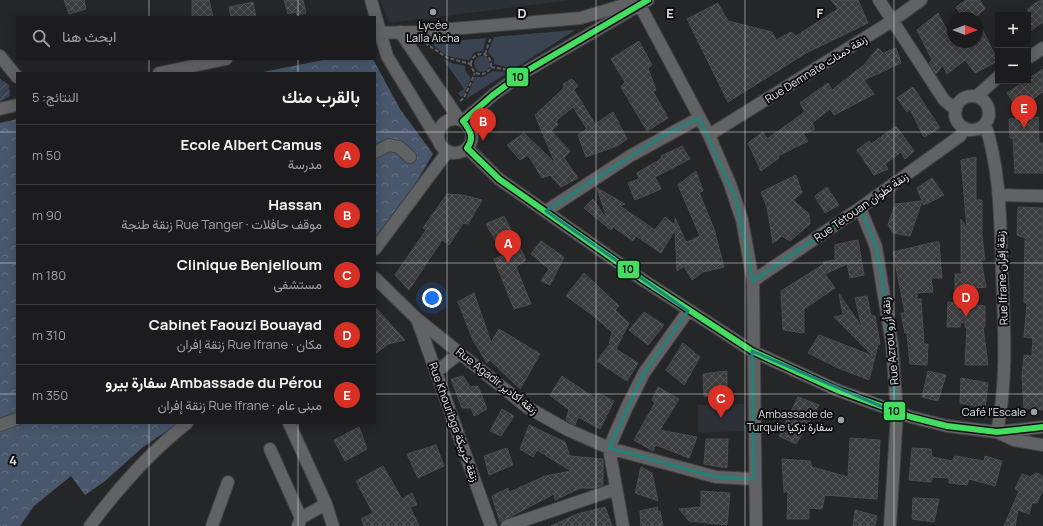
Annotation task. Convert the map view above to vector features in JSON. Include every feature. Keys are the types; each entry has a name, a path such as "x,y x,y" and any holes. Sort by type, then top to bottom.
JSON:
{"street":[{"path":"371,0 374,16"},
{"path":"879,0 944,100 956,110"},
{"name":"Rue Demnate زنقة دمنات","path":"709,135 892,21 922,0"},
{"path":"400,32 451,108 471,130 471,143 467,148 458,153 448,152 442,147 387,56 377,32 400,32 417,32 581,18 624,5 641,2"},
{"path":"438,140 438,133 445,122 452,119 461,120 523,73 641,2"},
{"path":"641,2 709,135 736,199 747,245 753,281 752,351 756,526"},
{"path":"1031,56 1043,48"},
{"path":"0,56 16,76"},
{"path":"164,72 221,60"},
{"path":"977,96 995,80"},
{"path":"971,96 977,96 986,102 989,108 988,119 985,124 976,129 965,128 957,120 956,110 963,99 971,96"},
{"path":"0,109 16,105"},
{"path":"546,211 630,156 699,118"},
{"name":"Rue Ifrane زنقة إفران","path":"985,124 994,153 999,194 1005,346 1001,412 997,432"},
{"name":"Rue Tétouan زنقة تطوان","path":"753,281 860,208 960,136 965,128"},
{"path":"376,151 389,144 399,147 410,157"},
{"path":"467,148 492,173 688,311 752,351 837,390 897,413 946,426 997,432 1043,427"},
{"path":"376,248 448,152"},
{"path":"999,194 1043,196"},
{"name":"Rue Azrou زنقة أزرو","path":"860,208 876,247 892,345 897,413 890,526"},
{"name":"Rue Agadir زنقة أكادير","path":"376,279 416,318 527,407 566,429 609,448 716,477 754,479"},
{"path":"623,526 609,448 644,373 688,311"},
{"name":"Rue Khouribga زنقة خريبكة","path":"416,318 491,526"},
{"path":"436,372 460,353"},
{"path":"0,425 16,420"},
{"path":"90,526 132,473 152,453 186,424"},
{"path":"289,424 326,504 333,526"},
{"path":"997,432 1014,440 1043,445"},
{"path":"270,449 300,522 326,504"},
{"path":"212,526 228,482"},
{"path":"506,526 616,489"}],"path":[{"path":"485,54 495,25"},
{"path":"417,32 423,41 442,55 454,60 471,64 476,73"},
{"path":"471,64 474,57 485,54"},
{"path":"476,73 483,74 489,70 490,59 485,54"},
{"path":"451,108 464,98 476,73"}],"highlighted area":[{"path":"699,118 736,199 753,281 860,208 876,247 882,278 897,413 752,351 754,479 716,477 609,448 644,373 688,311 546,211 661,137"}],"shaded area":[{"name":"Lycée Lalla Aicha","path":"380,0 571,0 390,23"},
{"path":"574,31 514,69 494,64 494,59 488,52 494,37"},
{"path":"486,38 483,51 475,52 469,60 448,56 432,43"},
{"path":"482,56 489,61 490,64 485,71 482,72 475,67 474,64 479,57"},
{"path":"443,59 465,66 466,72 471,78 464,95 461,97 458,93 464,89"},
{"path":"493,71 509,72 466,99 475,77 483,77"},
{"path":"0,79 9,85 10,96 0,102"},
{"path":"744,404 745,431 698,433 698,405"}],"green space":[{"path":"323,60 374,61 400,109 433,154 414,186 376,238 376,72 263,72"},
{"path":"16,119 16,424 177,424 142,448 105,481 85,495 71,476 34,506 20,526 0,526 0,123"}],"building":[{"path":"64,0 84,0 86,9 69,14"},
{"path":"192,0 209,0 213,16 192,16"},
{"path":"284,0 303,0 306,13 297,15 296,12 288,14"},
{"path":"831,0 858,0 868,23 806,53 728,102 687,19 718,3 728,21 772,32 776,40 791,32 796,36 838,9"},
{"path":"966,0 980,0 985,9 981,12 959,12 956,7"},
{"path":"1043,0 1043,22 1031,31 1031,12 1028,12 1028,9 1035,3"},
{"path":"253,2 256,16 231,16 229,7"},
{"path":"938,13 947,30 947,48 983,48 983,31 995,55 995,63 975,73 965,60 947,74 943,65 936,74 929,63 932,60 917,30"},
{"path":"639,41 652,65 648,68 656,90 653,91 668,118 647,131 621,87 625,82 611,59"},
{"path":"878,48 883,53 896,48 901,63 864,80 874,94 834,115 830,109 812,123 815,129 803,134 808,141 778,156 779,158 761,171 748,143 763,132 767,139 805,112 800,103 828,83 832,90 864,65"},
{"path":"1043,69 1043,92 1018,109 1007,93 1020,84 1031,84 1031,77"},
{"path":"572,79 578,86 574,90 595,124 613,112 627,139 617,146 586,157 578,135 587,129 573,107 556,121 558,125 551,131 570,151 564,158 578,178 561,187 550,175 542,178 528,155 520,160 507,145 524,133 555,163 535,115 564,88 563,84"},
{"path":"913,87 940,128 924,137 910,109 907,112 897,98"},
{"path":"1038,117 1039,143 1043,143 1043,173 1015,173 1013,138 1010,138 1009,119"},
{"path":"896,126 914,151 905,159 901,152 885,164 888,169 874,175 857,150 869,141 871,144"},
{"path":"682,146 690,159 655,177 661,189 635,200 628,183 639,179 637,173 662,158 661,156"},
{"path":"976,157 976,200 982,200 982,236 985,260 981,260 986,287 955,290 955,274 961,274 961,219 967,229 961,160"},
{"path":"696,171 703,191 699,192 714,229 724,267 703,272 692,280 684,266 677,271 675,230 661,253 636,236 633,241 612,226 613,228 611,230 584,208 593,199 608,221 597,188 625,204 620,206 655,230 665,217 675,225 675,218 686,242 692,240 694,242 693,239 700,236 678,185"},
{"path":"796,175 802,193 793,200 809,214 810,224 790,241 782,236 773,243 767,207 761,192"},
{"path":"932,178 944,195 924,205 917,188"},
{"path":"827,187 839,205 825,213 815,196"},
{"path":"447,194 463,195 482,200 468,224 463,223 449,245 442,240 409,290 395,275 426,230 423,228"},
{"path":"922,201 910,236 893,233 888,225 895,204"},
{"path":"1018,207 1043,208 1043,410 1024,408 1022,377 1024,355 1032,356 1033,338 1024,337 1027,303 1024,303 1025,238 1017,235"},
{"path":"504,216 526,260 516,267 531,304 514,309 494,259 504,255 486,224"},
{"path":"858,240 864,275 850,278 847,264 825,274 835,288 804,309 804,333 783,330 781,291 824,264 823,262 835,260 835,245 842,243 844,245 843,243"},
{"path":"541,241 564,257 550,285 541,281 549,269 531,254"},
{"path":"939,242 942,278 931,278 933,292 917,293 917,299 921,299 924,344 928,344 927,365 910,364 907,333 905,333 901,313 905,313 893,252"},
{"path":"584,273 619,306 615,310 629,323 616,349 638,363 627,381 597,361 609,345 612,332 591,314 566,296"},
{"path":"474,293 491,342 499,329 540,354 520,389 490,360 487,363 473,340 458,302"},
{"path":"839,294 862,327 855,298 867,296 871,316 875,316 880,344 878,345 869,380 836,367 808,353 819,335 873,356 834,317 843,315"},
{"path":"948,302 985,306 985,327 983,327 988,365 965,365 967,327 965,327 965,323 961,322 960,327 947,327"},
{"path":"376,308 405,340 388,344 376,353"},
{"path":"644,312 664,325 648,345 629,330"},
{"path":"683,343 700,357 684,385 666,370"},
{"path":"727,371 727,398 704,396 703,374"},
{"path":"928,371 946,375 938,401 922,397"},
{"path":"463,376 470,387 478,386 487,409 474,416 471,408 462,408 451,379"},
{"path":"562,376 595,398 598,393 614,401 600,429 578,417 575,425 566,420 569,410 550,395"},
{"path":"961,378 988,383 985,408 960,403"},
{"path":"658,387 679,399 660,430 697,437 689,458 656,445 653,451 634,440 655,403 652,400"},
{"path":"798,397 819,405 796,444 779,436"},
{"path":"502,409 514,416 501,436 490,431"},
{"path":"529,425 565,442 570,456 603,459 603,485 596,488 580,488 555,500 554,494 500,522 492,496 508,488 510,492 545,476 571,471 537,450 533,457 520,449"},
{"path":"359,427 367,449 345,461 334,440"},
{"path":"850,438 880,440 877,499 825,495 822,509 809,508 809,519 787,519 788,492 784,492 782,459 810,461 812,467 848,477"},
{"path":"706,439 728,439 727,468 704,464"},
{"path":"436,445 444,466 418,478 407,454"},
{"path":"507,448 513,465 489,475 484,456"},
{"path":"912,448 931,449 932,457 952,461 955,456 984,461 985,456 1002,461 995,486 969,479 967,485 949,483 949,478 933,477 931,482 909,480"},
{"path":"383,466 402,499 412,493 417,505 410,507 419,526 364,526 361,519 373,513 356,481"},
{"path":"641,467 652,473 658,501 635,493"},
{"path":"1036,473 1041,475 1043,478 1043,489 1037,503 1032,503 1029,514 1018,510 1015,526 1004,526 1019,491 1015,489 1022,474 1030,477"},
{"path":"701,491 730,493 727,525 689,521 679,509 701,507"},
{"path":"913,498 939,499 934,522 912,519"},
{"path":"605,507 612,526 551,526 577,514"},
{"path":"658,507 657,512 660,511 663,526 641,526 640,511"},
{"path":"855,510 877,516 875,526 853,526"}],"transit line":[{"name":"10","path":"648,0 523,73 493,95 463,121 471,134 471,141 467,148 499,179 643,280 752,351 837,390 911,417 947,426 997,432 1043,427"}],"place":[{"name":"Lycée Lalla Aicha","path":"433,12"},
{"name":"Ambassade du Pérou سفارة بيرو","path":"1024,128"},
{"name":"Hassan","path":"483,141"},
{"name":"Ecole Albert Camus","path":"508,263"},
{"name":"Cabinet Faouzi Bouayad","path":"966,317"},
{"name":"Café l'Escale","path":"1034,412"},
{"name":"Clinique Benjelloum","path":"721,418"},
{"name":"Ambassade de Turquie سفارة تركيا","path":"841,420"}]}
